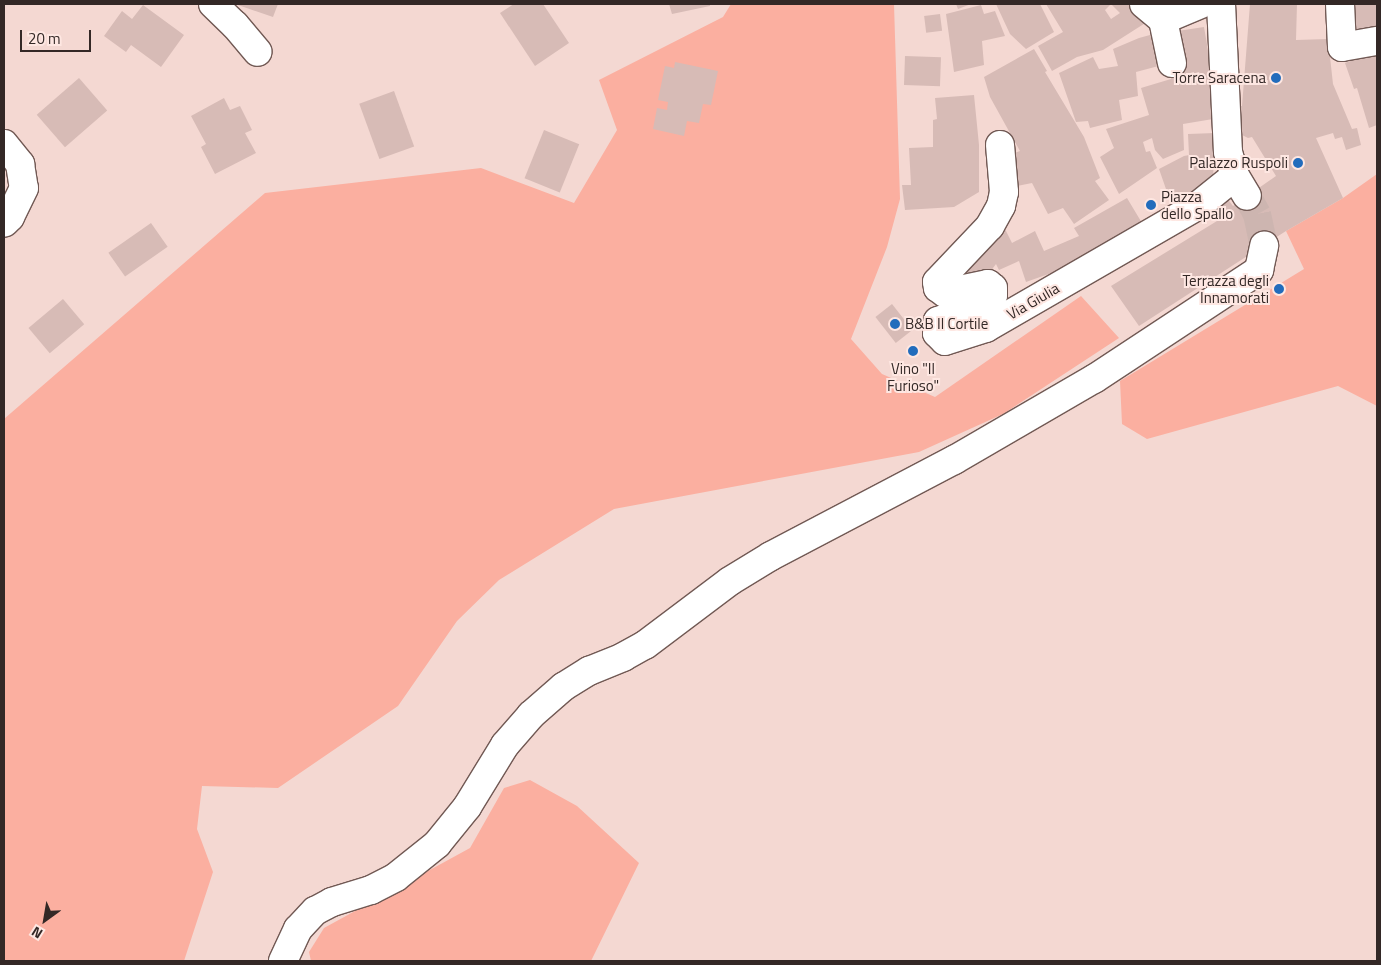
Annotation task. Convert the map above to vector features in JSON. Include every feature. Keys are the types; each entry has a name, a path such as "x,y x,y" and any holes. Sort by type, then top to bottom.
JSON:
{"street":[{"path":"213,4 235,25 258,52"},
{"path":"1172,63 1154,12 1201,4"},
{"name":"Via Giulia","path":"1000,145 1004,192 1000,206 990,226 937,282 938,288 945,293 988,284 993,288 993,295 986,302 938,321 936,333 946,341 986,328 1199,205 1241,186 1228,152 1221,4"},
{"path":"1340,4 1342,47 1377,41"},
{"path":"4,144 20,164 24,188 10,217 4,223"},
{"path":"283,961 298,929 315,911 332,902 371,890 396,877 437,844 467,807 505,745 531,715 555,693 589,671 634,652 730,581 771,556 954,460 1094,379 1259,270 1263,250"}],"shaded area":[{"path":"731,4 894,4 900,199 887,247 851,339 882,374 935,397 1081,296 1119,338 1003,414 919,452 614,509 499,580 457,621 398,706 278,788 202,786 197,829 213,872 184,961 4,961 4,419 265,193 481,168 574,203 617,130 599,80 723,17"},
{"path":"1377,174 1377,406 1338,386 1147,439 1122,424 1120,381 1304,269 1286,231 1343,198"},
{"path":"530,780 577,806 639,863 591,961 311,961 309,952 324,928 470,848 504,788"}],"building":[{"path":"235,4 278,4 273,17"},
{"path":"514,4 543,4 569,43 535,66 500,13"},
{"path":"669,4 710,4 710,6 672,14"},
{"path":"956,4 971,4 958,9"},
{"path":"996,4 1040,4 1054,32 1026,49 1010,34"},
{"path":"1046,4 1111,4 1136,4 1150,20 1103,50 1077,57 1052,71 1038,46 1063,32","holes":["1111,4 1120,13 1111,19 1105,10"]},
{"name":"Palazzo Ruspoli","path":"1250,4 1297,4 1296,40 1328,39 1333,84 1352,129 1357,128 1361,145 1346,150 1342,137 1335,139 1333,133 1316,138 1343,198 1286,231 1139,326 1111,286 1217,221 1206,206 1223,193 1233,206 1276,176 1252,137 1248,138 1236,132 1237,107 1242,106"},
{"path":"1349,4 1377,4 1377,38 1349,38"},
{"path":"143,5 184,35 161,67 131,45 126,52 104,36 122,11 132,19"},
{"path":"981,5 984,14 995,11 1005,36 982,41 984,65 954,72 946,14"},
{"path":"940,14 942,31 926,33 924,16"},
{"path":"1204,27 1210,62 1213,119 1183,124 1184,150 1163,159 1155,150 1152,138 1143,142 1146,152 1150,151 1157,168 1119,194 1100,157 1114,148 1106,129 1149,115 1141,88 1171,79 1171,32"},
{"path":"1161,32 1166,64 1136,72 1138,96 1119,100 1122,120 1090,128 1088,121 1076,122 1059,73 1093,57 1099,69 1118,66 1113,49 1139,38"},
{"path":"1034,49 1047,71 1045,72 1084,137 1100,178 1095,181 1109,200 1074,224 1063,208 1048,214 1032,183 1017,186 1012,154 1020,151 990,97 984,77"},
{"path":"1377,51 1377,125 1369,128 1357,88 1354,89 1345,63"},
{"path":"905,56 941,57 940,86 904,85"},
{"path":"675,62 718,71 711,105 703,104 699,123 687,121 684,136 653,129 657,108 667,110 668,102 658,100 665,66 674,68"},
{"path":"79,78 107,110 65,147 37,115"},
{"path":"394,91 414,146 379,159 359,104"},
{"path":"974,95 979,145 979,192 954,207 905,210 902,185 911,185 909,148 933,147 933,120 937,119 935,98"},
{"path":"224,98 230,110 240,106 252,130 245,133 256,153 215,174 201,147 206,144 191,116"},
{"path":"544,130 579,144 560,192 525,178"},
{"path":"1215,133 1213,180 1174,212 1159,169 1189,155 1188,134"},
{"path":"1127,198 1145,228 1088,260 1026,282 1019,261 999,270 996,264 987,276 951,278 1004,227 1012,243 1035,231 1044,251 1079,236 1074,228"},
{"path":"151,223 168,247 125,277 108,253"},
{"path":"63,299 84,324 50,353 29,328"},
{"path":"892,304 912,330 896,343 875,317"}],"tunnel":[{"path":"1247,196 1257,214 1264,246"}],"place":[{"name":"Torre Saracena","path":"1276,78"},
{"name":"Palazzo Ruspoli","path":"1298,163"},
{"name":"Piazza dello Spallo","path":"1151,205"},
{"name":"Terrazza degli Innamorati","path":"1279,289"},
{"name":"B&B Il Cortile","path":"895,324"},
{"name":"Vino \"Il Furioso\"","path":"913,351"}]}
